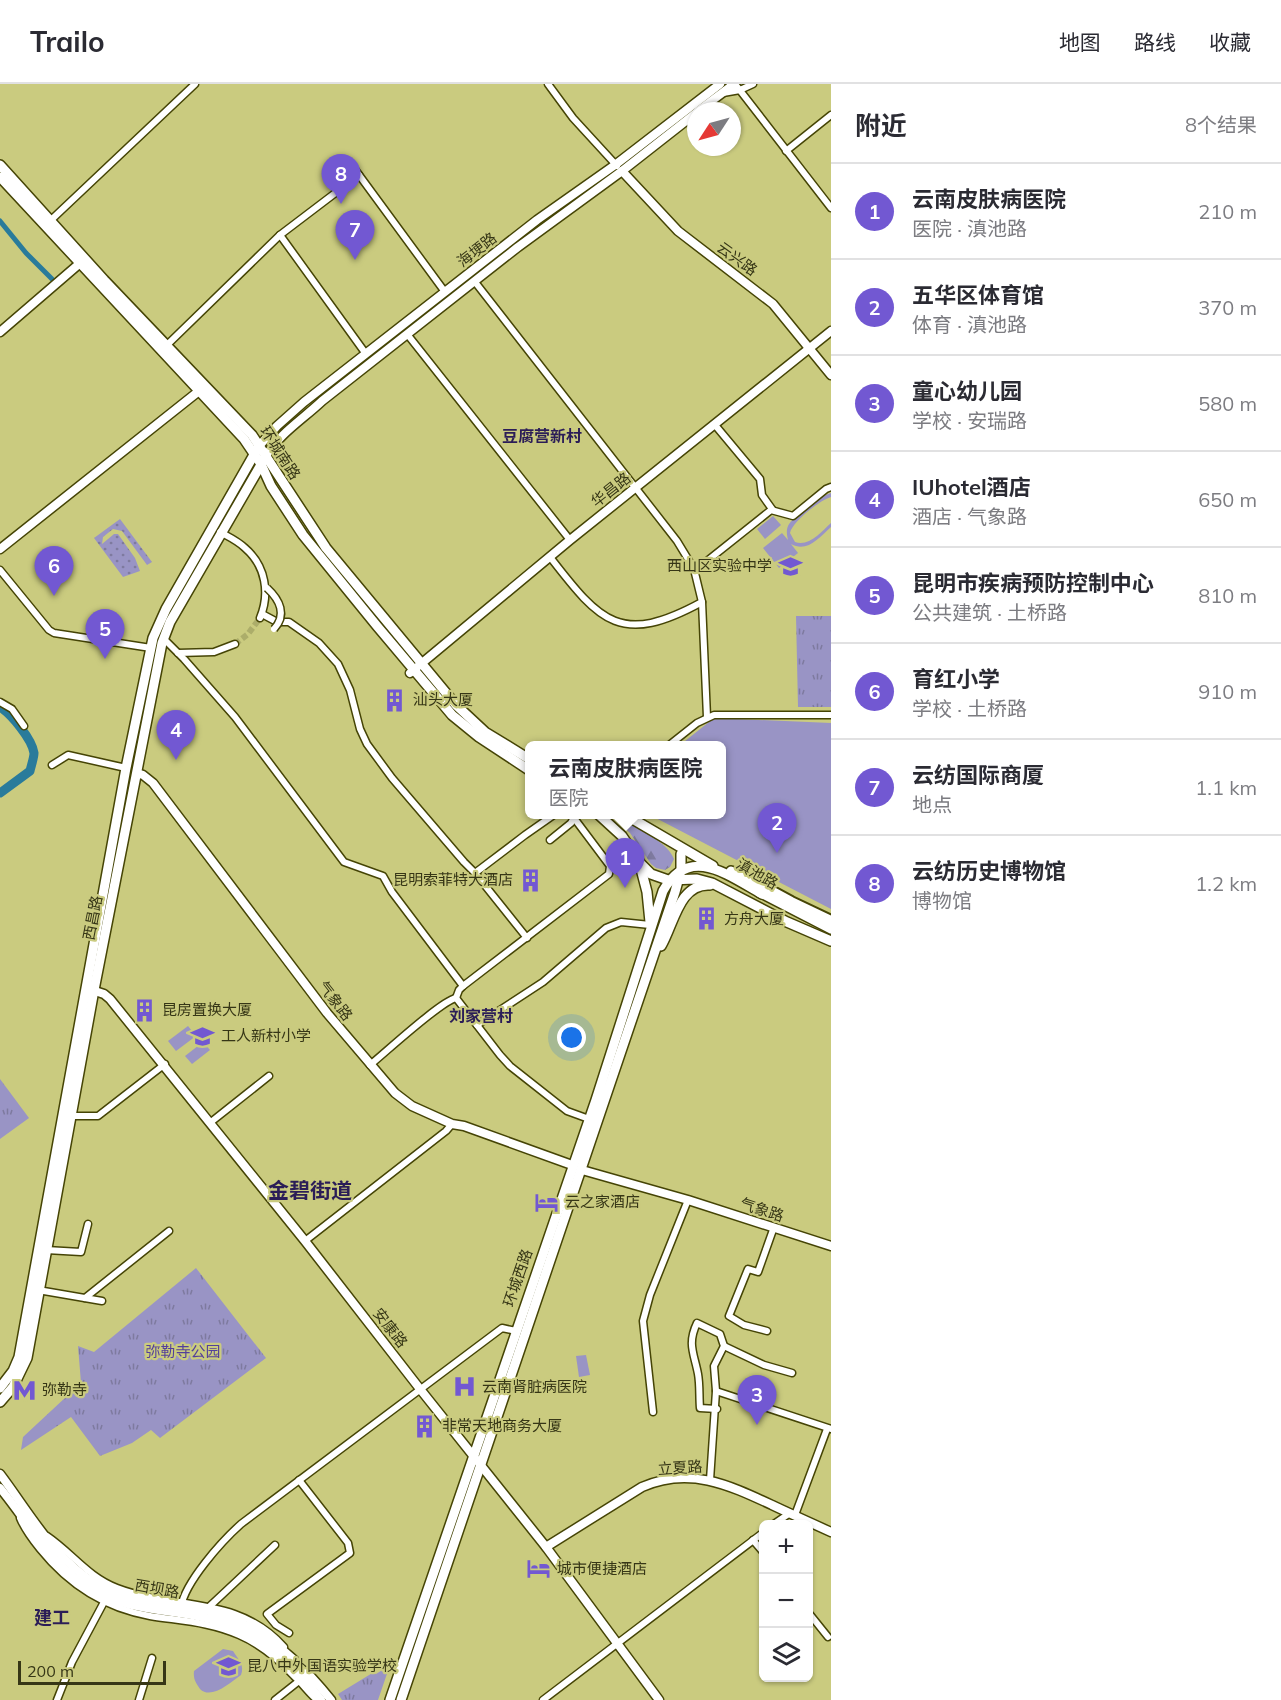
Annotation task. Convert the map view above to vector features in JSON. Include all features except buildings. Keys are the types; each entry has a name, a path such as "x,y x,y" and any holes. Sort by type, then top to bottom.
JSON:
{"highway":[{"path":"756,883 831,921"}],"main road":[{"name":"环城南路","path":"0,165 252,435 263,460 326,548 470,719 485,732 525,757"},
{"name":"环城南路","path":"0,177 79,264 257,450"},
{"name":"西昌路","path":"0,1402 13,1387 27,1358 71,1116 126,768 151,648 166,609 257,450"},
{"name":"环城南路","path":"263,460 271,486 303,535 412,671 463,725 525,767"},
{"name":"西昌路","path":"0,1388 13,1371 21,1347 90,989 164,639 170,622 263,460"},
{"name":"滇池路","path":"603,819 622,836 644,868 656,876 674,880 700,879 721,886 787,922 831,941"},
{"path":"632,819 707,865 756,883"},
{"path":"669,841 677,847 681,854 681,869 707,865 756,883"},
{"path":"635,854 647,892 650,929"},
{"path":"656,876 663,877 673,873 680,865 681,854"},
{"name":"环城西路","path":"390,1700 589,1119 659,901 681,869"},
{"name":"滇池路","path":"721,886 717,880 723,872 831,928"},
{"name":"环城西路","path":"401,1700 582,1170 649,966 674,880"},
{"path":"649,966 667,936 683,899 692,889 707,885 732,892"}],"street":[{"path":"50,221 195,84"},
{"path":"548,84 573,118 619,168"},
{"path":"736,86 753,84"},
{"path":"736,86 831,208"},
{"name":"海埂路","path":"263,460 284,434 322,401 550,223 718,87 736,86"},
{"name":"海埂路","path":"705,102 718,87"},
{"path":"786,150 831,115"},
{"name":"海埂路","path":"257,450 277,426 303,402 537,220 619,168 687,119"},
{"path":"351,164 445,292"},
{"name":"云兴路","path":"619,168 678,231 773,304 831,375"},
{"path":"166,345 280,235 359,175"},
{"path":"280,235 366,354"},
{"path":"0,332 79,264"},
{"path":"475,282 677,541 694,569 702,602 707,717"},
{"name":"华昌路","path":"412,671 570,540 831,331"},
{"path":"407,334 570,540"},
{"path":"0,549 200,391"},
{"path":"716,425 760,479 762,495 772,509 793,516 831,487"},
{"path":"694,569 702,566 772,509"},
{"path":"220,532 246,548 256,561 267,588 276,599 282,612 279,624 274,629"},
{"path":"550,557 595,610 606,618 620,623 637,625 657,623 702,602"},
{"path":"0,570 49,630 54,633 151,648"},
{"path":"267,588 261,616 277,622 289,622 319,643 338,664 350,690 360,729 367,744 527,938"},
{"path":"164,639 236,717 344,862 383,876 392,892 463,986"},
{"path":"178,653 214,652 235,644"},
{"path":"0,702 12,709 24,726"},
{"path":"675,741 707,717 831,715"},
{"path":"52,765 68,755 126,768"},
{"name":"气象路","path":"137,773 153,783 327,1013 370,1065 404,1101 452,1124 464,1126 572,1165"},
{"path":"475,873 548,819"},
{"path":"550,840 573,819"},
{"path":"456,998 463,986 606,878 611,870 610,866 577,819"},
{"path":"477,1026 543,982 606,928 621,922 650,929"},
{"name":"安康路","path":"90,989 110,999 165,1064 546,1547 659,1700"},
{"path":"370,1065 438,1008 450,999 456,998"},
{"path":"456,998 510,1066 567,1111 589,1119"},
{"path":"71,1116 98,1116 165,1064"},
{"path":"211,1122 269,1076"},
{"path":"305,1241 452,1124"},
{"name":"气象路","path":"582,1170 688,1200 831,1246"},
{"path":"653,1412 643,1321 650,1295 688,1200"},
{"path":"46,1250 81,1252 88,1224"},
{"path":"767,1331 744,1324 729,1316 748,1269 758,1272 774,1227"},
{"path":"85,1298 169,1231"},
{"path":"38,1290 102,1301"},
{"path":"710,1480 717,1409 714,1366 724,1346 720,1334 697,1323 691,1335 694,1363 698,1373 700,1408 717,1409"},
{"path":"294,1659 273,1635 244,1618 210,1606 182,1604 207,1562 226,1538 420,1389 502,1328 516,1331"},
{"path":"724,1346 764,1365 792,1373"},
{"path":"716,1391 829,1429 792,1514 781,1520"},
{"name":"西坝路","path":"0,1473 66,1560 96,1584 137,1600 182,1604 242,1623 272,1641 294,1659 331,1700"},
{"name":"立夏路","path":"546,1547 609,1506 649,1484 677,1479 710,1480 730,1485 831,1532"},
{"path":"290,1633 276,1625 267,1614 350,1552 348,1543 299,1480"},
{"name":"西坝路","path":"0,1488 61,1565 93,1590 125,1604 150,1610 206,1617 242,1630 259,1639 284,1658 300,1673 320,1700"},
{"path":"14,1504 24,1528 57,1569 78,1587 104,1602 149,1616 204,1623 239,1635 281,1662 320,1700"},
{"path":"543,1700 759,1536"},
{"path":"753,1540 759,1547"},
{"path":"210,1606 275,1545"},
{"path":"57,1700 72,1662 104,1602"},
{"path":"813,1618 828,1637"},
{"path":"139,1700 152,1658"},
{"path":"275,1700 299,1681"}],"green space":[{"path":"831,493 831,497 807,512 790,533 795,542 800,543 810,541 831,523 831,527 808,545 802,547 791,544 798,553 779,568 763,548 782,533 788,540 788,526 795,517"},
{"path":"773,516 781,525 765,539 757,529"},
{"path":"120,519 152,562 147,565 122,531 113,529 103,537 102,544 114,534 118,534 135,558 140,571 123,577 94,538"},
{"path":"796,616 831,616 831,707 798,707"},
{"path":"714,718 831,723 831,909 658,819 726,819 726,741 685,741"},
{"path":"614,819 621,819 656,839 674,859 670,867 665,870 651,864 630,833"},
{"path":"188,1026 196,1036 176,1051 168,1041"},
{"path":"203,1042 210,1050 192,1064 185,1056"},
{"path":"0,1079 29,1118 0,1139"},
{"name":"弥勒寺公园","path":"196,1268 266,1358 160,1438 151,1430 132,1443 100,1456 71,1417 21,1450 23,1437 81,1383 78,1346 94,1352"},
{"path":"586,1355 590,1375 579,1377 576,1356"},
{"path":"223,1649 233,1651 239,1659 242,1665 241,1675 215,1692 204,1692 196,1683 194,1671"},
{"path":"390,1665 378,1700 342,1700 338,1694 374,1672 376,1674"}],"waterway":[{"path":"0,221 26,253 52,279"},
{"path":"0,707 20,727 34,753 30,771 0,793"}],"tunnel":[{"path":"235,644 248,634 260,618"}],"place":[{"name":"云纺历史博物馆","path":"341,204"},
{"name":"云纺国际商厦","path":"355,260"},
{"name":"西山区实验中学","path":"790,566"},
{"name":"育红小学","path":"54,596"},
{"name":"昆明市疾病预防控制中心","path":"105,659"},
{"name":"汕头大厦","path":"395,700"},
{"name":"IUhotel酒店","path":"176,760"},
{"name":"五华区体育馆","path":"777,853"},
{"name":"昆明索菲特大酒店","path":"531,880"},
{"name":"云南皮肤病医院","path":"625,888"},
{"name":"方舟大厦","path":"706,919"},
{"name":"昆房置换大厦","path":"144,1010"},
{"name":"工人新村小学","path":"203,1036"},
{"name":"云之家酒店","path":"547,1202"},
{"name":"云南肾脏病医院","path":"464,1387"},
{"name":"弥勒寺","path":"24,1390"},
{"name":"童心幼儿园","path":"757,1425"},
{"name":"非常天地商务大厦","path":"424,1426"},
{"name":"城市便捷酒店","path":"539,1569"},
{"name":"昆八中外国语实验学校","path":"229,1666"}],"district":[{"name":"豆腐营新村","path":"542,436"},
{"name":"刘家营村","path":"481,1016"},
{"name":"金碧街道","path":"310,1191"},
{"name":"建工","path":"52,1618"}]}
